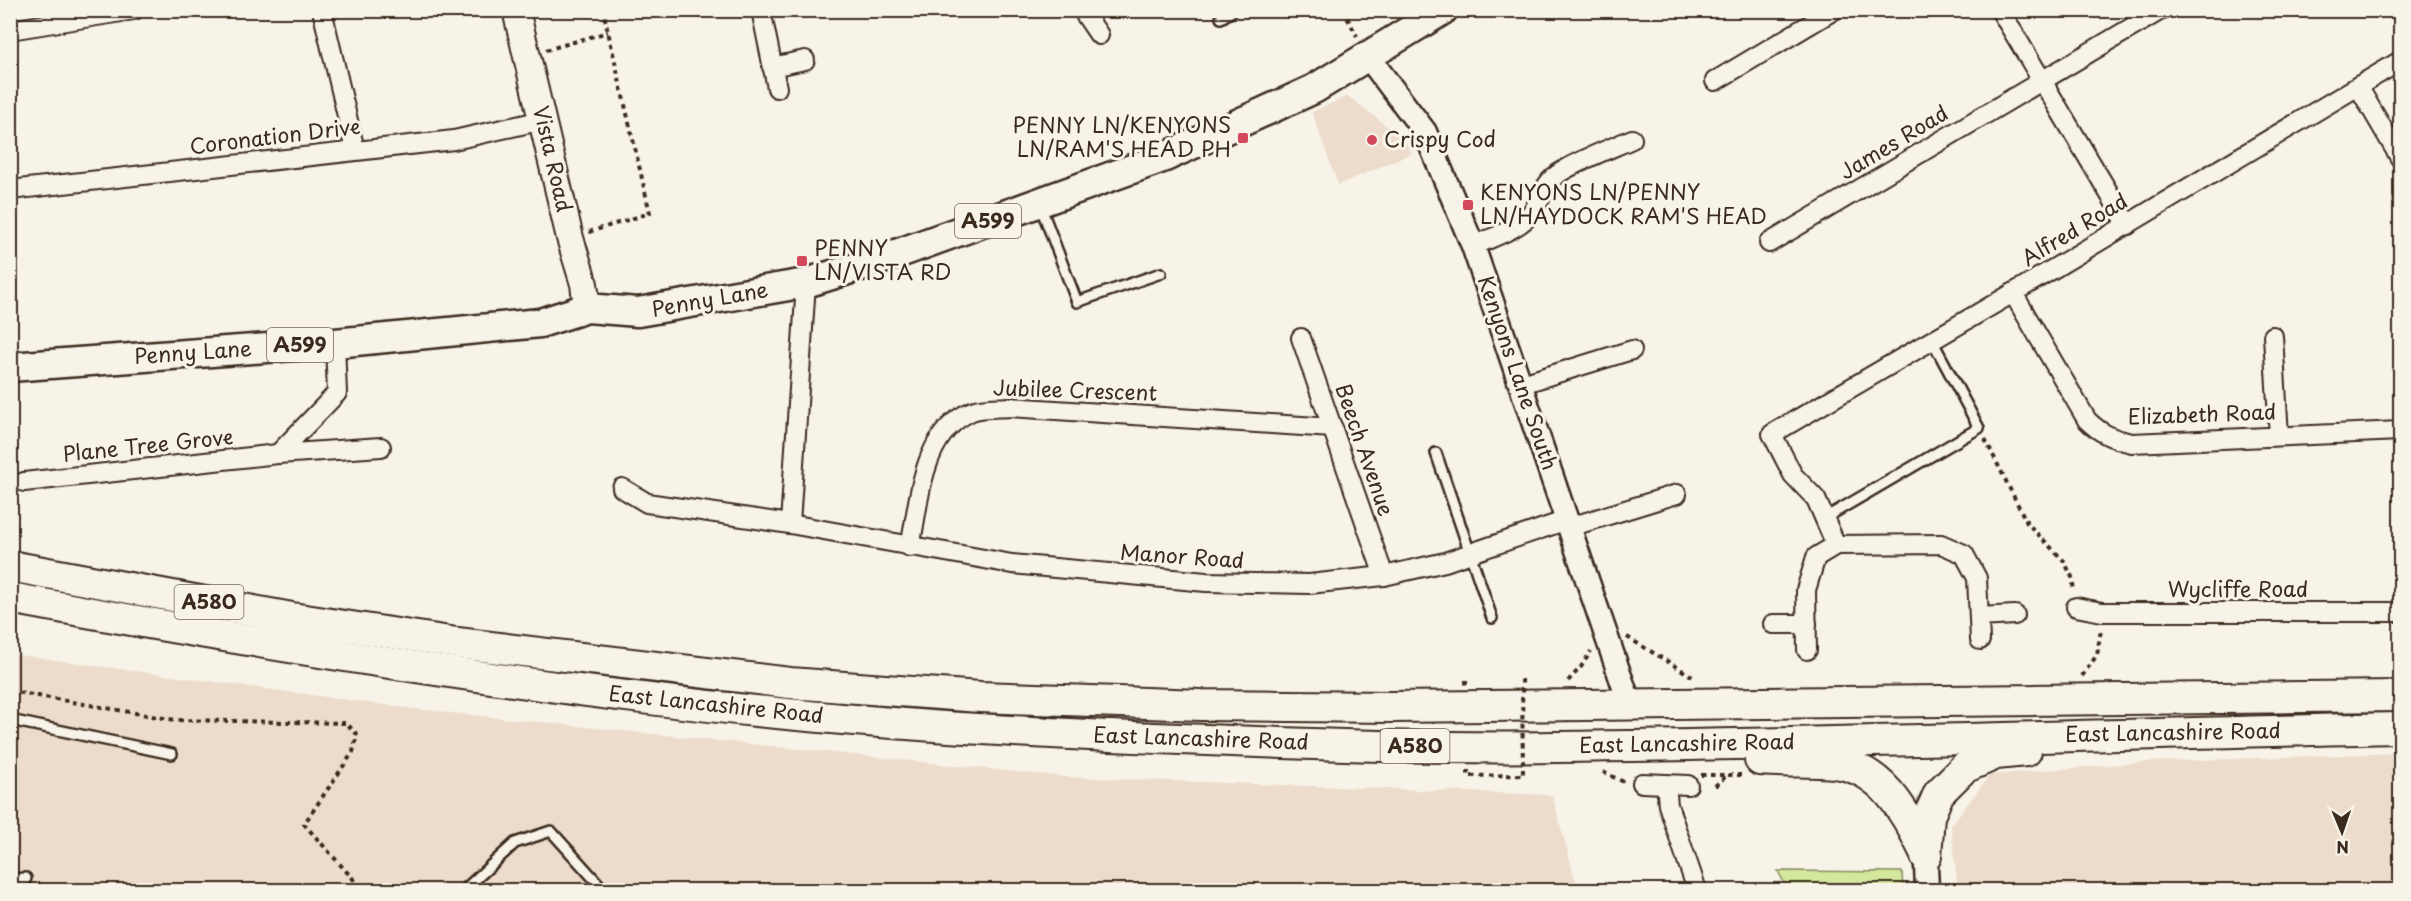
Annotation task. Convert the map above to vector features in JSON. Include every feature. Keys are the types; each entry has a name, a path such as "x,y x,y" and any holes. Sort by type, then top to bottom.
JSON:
{"highway":[{"name":"East Lancashire Road","path":"10,566 292,618 457,643 790,683 980,698 1297,706 1630,705 2400,696"},
{"name":"East Lancashire Road","path":"10,598 278,647 433,671 695,704 823,717 1002,729 1223,741 1553,747 2400,728"},
{"path":"1926,870 1929,816 1939,793 1964,768 1995,754 2241,731"},
{"path":"1553,747 1836,763 1856,770 1887,789 1900,804 1926,870"}],"main road":[{"name":"Vista Road","path":"516,10 570,238 584,284 587,308"},
{"name":"A599","path":"1368,57 1434,13"},
{"name":"Penny Lane","path":"10,367 335,342 540,323 587,308 638,312 807,283 877,261 1165,157 1314,89 1368,57"}],"street":[{"path":"10,30 134,10"},
{"path":"322,10 355,150"},
{"path":"761,10 777,88"},
{"path":"1082,10 1099,35"},
{"path":"1715,81 1834,10"},
{"path":"2000,10 2127,225"},
{"name":"James Road","path":"1769,243 2161,10"},
{"name":"Kenyons Lane South","path":"1368,57 1425,132 1473,246 1630,705"},
{"path":"772,67 805,60"},
{"name":"Alfred Road","path":"1825,518 1816,499 1793,475 1772,434 2400,62"},
{"path":"2358,86 2400,158"},
{"name":"Coronation Drive","path":"10,190 454,140 543,120"},
{"path":"1473,246 1526,219 1533,212 1547,184 1561,172 1632,138"},
{"path":"790,524 807,283"},
{"name":"Elizabeth Road","path":"2013,293 2087,420 2101,433 2115,440 2132,442 2400,431"},
{"path":"2273,336 2279,436"},
{"name":"Beech Avenue","path":"1301,338 1384,576"},
{"path":"278,454 337,393 335,342"},
{"path":"1522,384 1632,350"},
{"name":"Jubilee Crescent","path":"910,547 927,460 945,430 973,411 1009,407 1333,428"},
{"name":"Plane Tree Grove","path":"24,482 278,454 381,447"},
{"name":"Manor Road","path":"622,488 647,503 790,524 1023,566 1206,582 1309,584 1384,576 1419,569 1569,523 1677,494"},
{"path":"1825,518 1836,545"},
{"path":"1807,650 1806,590 1816,557 1836,545 1941,544 1964,554 1977,578 1980,640"},
{"name":"Wycliffe Road","path":"2076,607 2102,612 2400,612"},
{"path":"1979,617 2015,615"},
{"path":"1773,624 1807,624"},
{"path":"1642,783 1688,784"},
{"path":"1666,784 1668,805 1697,891"}],"lane":[{"path":"1221,18 1234,10"},
{"path":"1039,202 1077,302 1161,273"},
{"path":"1825,518 1979,428 1932,340"},
{"path":"1436,453 1492,618"},
{"path":"10,720 172,754"},
{"path":"464,891 515,843 551,831 604,891"},
{"path":"10,879 26,878 21,891"}],"path":[{"path":"570,238 650,213 603,10"},
{"path":"527,55 608,32"},
{"path":"1979,428 2028,523 2064,561 2072,577 2076,607"},
{"path":"2078,681 2092,665 2097,655 2101,639 2102,612"},
{"path":"1629,637 1702,683"},
{"path":"1560,684 1566,683 1581,667 1594,646"},
{"path":"1468,776 1523,776 1522,679"},
{"path":"1466,689 1464,682 1472,684"},
{"path":"1514,683 1525,687"},
{"path":"10,691 174,720 346,723 357,734 353,752 304,824 363,891"},
{"path":"1601,771 1627,783 1642,783"},
{"path":"1715,786 1727,775"}],"shaded area":[{"path":"1348,96 1405,140 1412,153 1338,185 1312,112"},
{"path":"11,654 414,709 1065,777 1552,795 1578,890 11,890"},
{"path":"2400,753 2400,890 1958,890 1951,825 1990,775 2147,762"}],"green space":[{"path":"1778,871 1902,872 1903,890 1788,890"}],"place":[{"name":"PENNY LN/KENYONS LN/RAM'S HEAD PH","path":"1243,138"},
{"name":"Crispy Cod","path":"1372,140"},
{"name":"KENYONS LN/PENNY LN/HAYDOCK RAM'S HEAD","path":"1468,205"},
{"name":"PENNY LN/VISTA RD","path":"802,261"}]}
